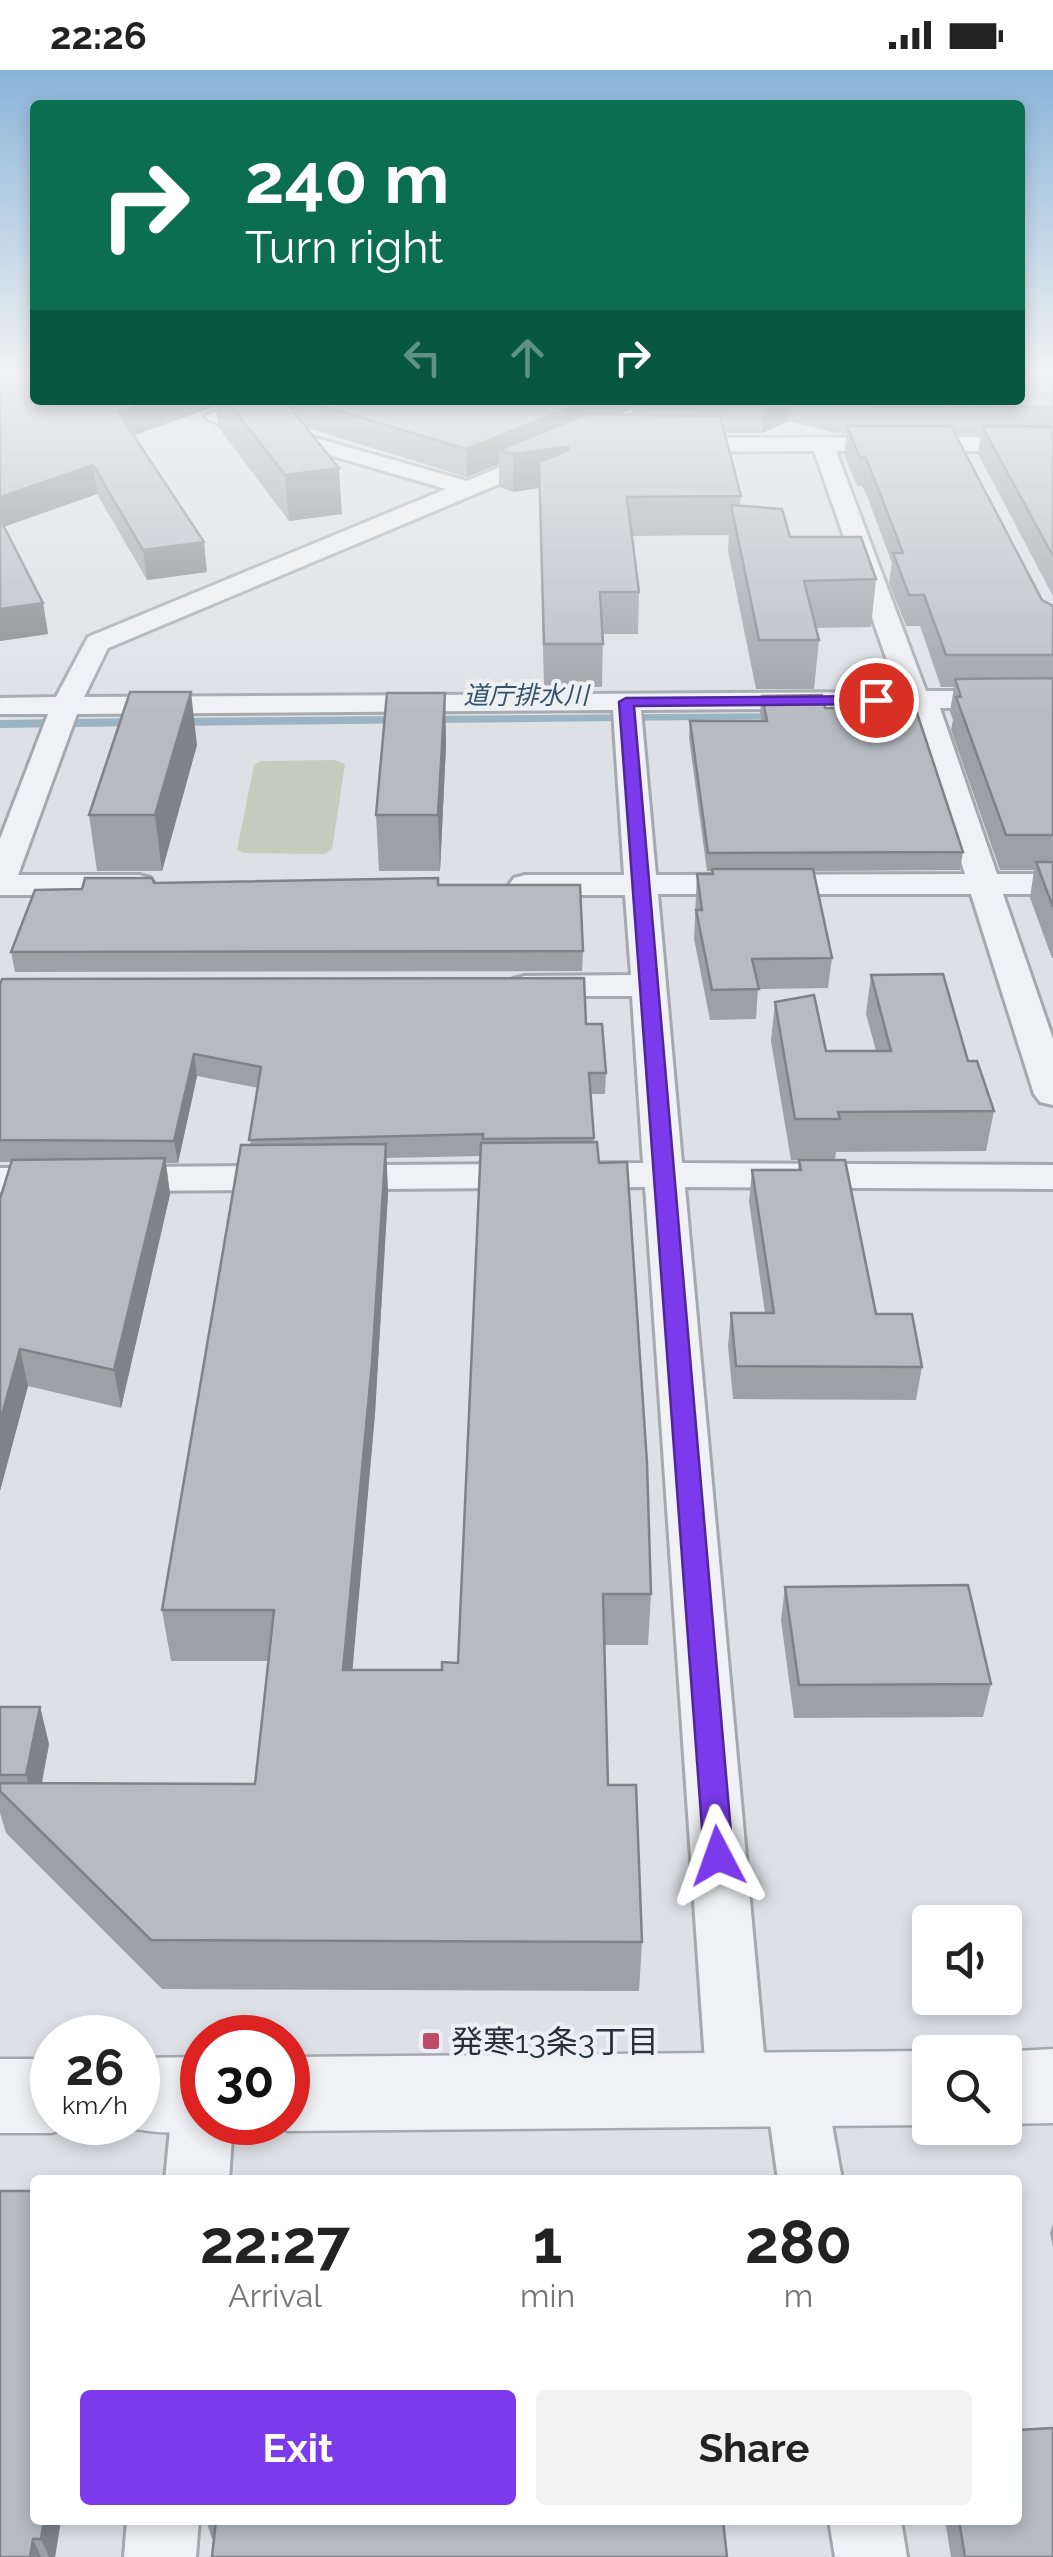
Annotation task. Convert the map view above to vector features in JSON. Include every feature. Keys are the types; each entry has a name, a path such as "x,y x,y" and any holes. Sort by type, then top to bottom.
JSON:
{"street":[{"path":"175,885 0,883 61,717 97,643 464,489"},
{"path":"839,489 924,708 1053,1094"},
{"path":"0,706 61,717 924,708 1053,699"},
{"path":"628,713 665,1175 767,2090 808,2175"},
{"path":"486,886 1053,884"},
{"path":"492,986 650,986"},
{"path":"0,1180 665,1175 1053,1177"},
{"path":"1022,2087 1053,2086"},
{"path":"310,2094 912,2088"},
{"path":"0,2096 30,2096"},
{"path":"196,2175 199,2145"},
{"path":"160,2557 163,2525"},
{"path":"866,2525 871,2557"}],"green space":[{"path":"334,760 345,764 332,850 324,854 237,850 254,765 261,761"}],"building":[{"path":"0,489 23,489 0,497"},
{"path":"107,489 169,489 204,542 143,550"},
{"path":"540,489 739,489 741,496 627,497 639,592 600,592 603,644 544,644"},
{"path":"878,489 984,489 1042,600 1053,606 1053,655 946,655 924,595 909,595 893,553 903,553"},
{"path":"1016,489 1053,489 1053,556"},
{"path":"731,505 782,509 790,537 861,537 876,579 804,581 819,640 759,640"},
{"path":"0,519 43,603 0,609"},
{"path":"1053,678 1053,835 1006,835 956,697 961,697 955,679"},
{"path":"130,692 191,692 155,815 89,815"},
{"path":"387,693 445,693 438,815 376,815"},
{"path":"822,695 825,708 839,708 841,713 917,713 963,852 708,853 690,721 767,721 762,696"},
{"path":"1036,862 1053,862 1053,907"},
{"path":"712,869 813,869 832,958 752,959 759,989 712,990 696,910 702,910 697,874 713,874"},
{"path":"85,878 152,878 154,883 438,878 438,885 580,885 583,951 11,952 35,890 82,889"},
{"path":"943,974 968,1061 977,1061 994,1111 838,1112 840,1119 795,1119 775,1002 814,995 826,1051 891,1051 871,975"},
{"path":"584,978 586,1024 602,1024 606,1073 589,1073 594,1138 483,1139 483,1134 249,1140 261,1067 194,1054 174,1141 0,1140 2,979"},
{"path":"597,1142 599,1163 627,1162 647,1463 651,1594 603,1594 608,1785 636,1785 642,1942 151,1940 0,1791 0,1783 255,1784 274,1610 162,1610 241,1145 386,1144 372,1363 343,1670 442,1670 442,1662 458,1663 481,1143"},
{"path":"165,1158 114,1370 20,1349 0,1422 0,1199 12,1160"},
{"path":"799,1160 845,1160 876,1314 912,1314 922,1367 736,1366 731,1313 774,1313 752,1170 801,1170"},
{"path":"968,1585 991,1684 799,1685 785,1587"},
{"path":"0,1707 40,1707 26,1775 0,1775"},
{"path":"0,2191 30,2191 30,2525 43,2525 41,2539 33,2539 30,2557 0,2557"},
{"path":"1053,2428 1053,2557 965,2557 960,2525 1022,2525 1022,2430"},
{"path":"215,2525 724,2525 727,2557 212,2557"}],"waterway":[{"name":"道庁排水川","path":"170,722 784,717"},
{"name":"道庁排水川","path":"0,724 144,722"}],"place":[{"name":"発寒13条3丁目","path":"431,2041"}],"route":[{"path":"718,1856 626,702 876,700"}]}
